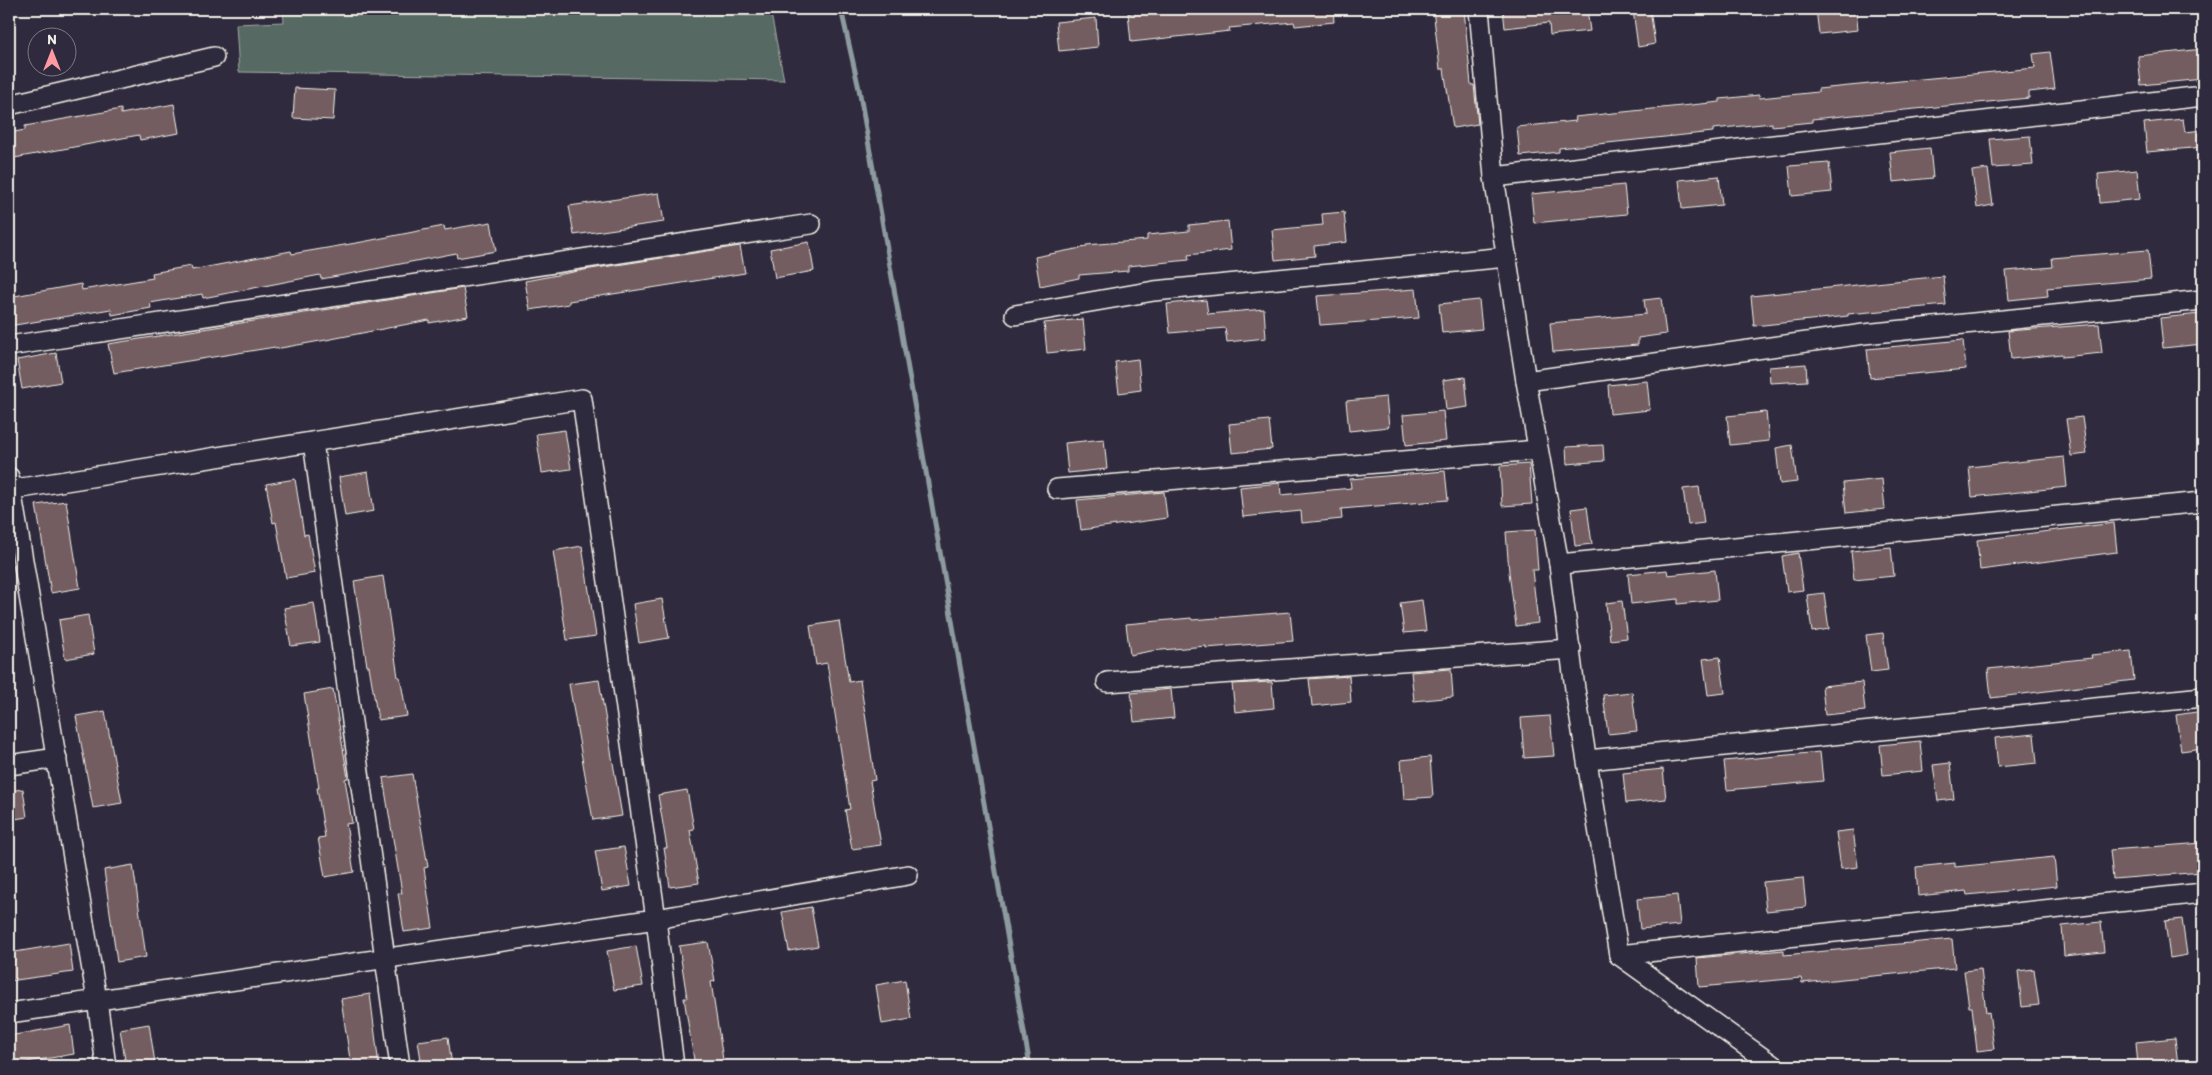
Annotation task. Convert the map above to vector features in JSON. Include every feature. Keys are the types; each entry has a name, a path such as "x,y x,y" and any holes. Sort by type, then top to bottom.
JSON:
{"street":[{"path":"1479,9 1494,177 1526,381 1559,564 1575,689 1619,955 1774,1066"},
{"path":"9,105 214,57"},
{"path":"1494,177 2203,96"},
{"path":"9,346 811,224"},
{"path":"1015,315 1154,291 1507,257"},
{"path":"1526,381 1864,334 2203,300"},
{"path":"106,1066 57,758 10,486 313,442 582,399 656,919 674,1066"},
{"path":"313,442 400,1066"},
{"path":"1057,489 1538,450"},
{"path":"1559,564 2203,502"},
{"path":"1107,682 1571,649"},
{"path":"1588,760 2203,697"},
{"path":"9,765 57,758"},
{"path":"9,1013 656,919 908,876"},
{"path":"1619,955 2203,893"}],"green space":[{"path":"283,9 770,9 784,80 239,72 236,24 284,22"}],"building":[{"path":"1175,9 1333,9 1334,22 1295,26 1294,22 1229,28 1230,31 1131,42 1128,13"},
{"path":"1433,9 1464,9 1471,85 1474,85 1478,124 1453,128 1444,69 1440,69"},
{"path":"1503,9 1587,9 1590,31 1550,35 1549,23 1505,28"},
{"path":"1650,9 1655,44 1638,47 1633,10"},
{"path":"1816,9 1856,9 1858,30 1819,34"},
{"path":"1096,18 1098,47 1059,51 1056,22"},
{"path":"2203,49 2203,79 2141,85 2138,56"},
{"path":"2050,52 2055,89 2029,92 2029,98 1812,119 1812,122 1772,126 1772,123 1713,129 1713,132 1559,148 1559,152 1520,156 1517,127 1576,121 1575,117 1720,102 1720,99 1759,95 1760,98 1818,92 1818,89 2035,68 2033,54"},
{"path":"295,88 335,90 333,120 293,118"},
{"path":"174,104 179,133 140,140 139,135 9,159 9,133 25,130 25,126 121,109 121,114"},
{"path":"2183,119 2185,132 2203,130 2203,147 2147,152 2144,123"},
{"path":"2030,136 2033,165 1993,168 1990,139"},
{"path":"1930,148 1933,178 1893,182 1890,152"},
{"path":"1829,163 1832,192 1792,196 1789,166"},
{"path":"1988,169 1993,205 1977,208 1972,171"},
{"path":"2137,170 2140,199 2100,203 2098,174"},
{"path":"1719,176 1722,205 1682,209 1679,180"},
{"path":"1624,185 1627,214 1534,223 1531,194"},
{"path":"659,193 664,222 574,235 569,206"},
{"path":"1344,212 1347,242 1314,246 1315,256 1275,260 1272,230 1323,225 1322,214"},
{"path":"1228,221 1231,250 1188,255 1189,260 1128,266 1128,271 1079,275 1079,278 1040,286 1035,257 1086,247 1086,245 1147,240 1147,235 1189,231 1189,225"},
{"path":"491,222 496,251 457,258 456,253 321,279 320,275 203,298 202,294 150,303 151,308 112,315 111,309 9,326 9,297 81,284 82,290 153,278 152,273 191,266 192,270 291,251 292,254 444,226 445,230"},
{"path":"809,242 814,271 775,278 770,249"},
{"path":"740,246 745,273 569,301 569,304 530,310 525,281"},
{"path":"2148,250 2151,279 2047,288 2048,296 2009,300 2006,271 2053,267 2052,258"},
{"path":"1943,276 1946,305 1848,314 1848,316 1754,326 1751,296"},
{"path":"463,288 468,316 429,323 429,320 275,349 275,347 114,373 108,344"},
{"path":"1416,289 1419,318 1320,325 1317,296"},
{"path":"1661,298 1666,334 1638,338 1638,345 1553,352 1550,323 1646,314 1644,300"},
{"path":"1206,300 1208,314 1264,309 1266,338 1227,342 1225,328 1170,333 1167,304"},
{"path":"1479,300 1482,329 1442,333 1439,304"},
{"path":"2200,314 2203,344 2163,348 2160,318"},
{"path":"1083,319 1086,349 1047,353 1044,323"},
{"path":"2099,324 2102,353 2062,357 2062,354 2011,359 2008,331"},
{"path":"1963,340 1966,369 1870,378 1867,349"},
{"path":"56,353 61,382 22,389 17,360"},
{"path":"1138,359 1141,390 1119,393 1115,362"},
{"path":"1806,364 1807,381 1770,383 1769,367"},
{"path":"1465,377 1468,407 1446,410 1443,380"},
{"path":"1647,381 1650,410 1610,414 1608,385"},
{"path":"1386,397 1389,427 1349,431 1346,401"},
{"path":"1443,411 1446,441 1406,445 1403,415"},
{"path":"1766,412 1769,441 1730,445 1727,416"},
{"path":"2082,417 2087,454 2071,456 2066,419"},
{"path":"1269,420 1272,449 1232,453 1229,424"},
{"path":"565,430 571,469 542,473 536,434"},
{"path":"1104,439 1107,469 1068,473 1065,443"},
{"path":"1603,445 1604,461 1567,464 1566,447"},
{"path":"1792,445 1797,482 1780,484 1776,448"},
{"path":"2064,457 2067,487 1972,497 1969,467"},
{"path":"1529,464 1532,504 1502,506 1500,466"},
{"path":"1445,471 1448,500 1341,509 1342,519 1302,523 1301,511 1243,517 1240,487 1280,483 1281,495 1351,488 1350,479"},
{"path":"368,472 374,511 345,516 339,477"},
{"path":"295,479 304,535 308,534 315,573 286,578 276,522 273,523 266,484"},
{"path":"1882,479 1885,509 1846,513 1843,483"},
{"path":"1699,487 1704,523 1688,525 1683,489"},
{"path":"1164,492 1167,518 1081,530 1077,500"},
{"path":"66,501 80,588 51,593 36,505"},
{"path":"1587,507 1592,544 1575,546 1571,509"},
{"path":"2114,523 2117,552 1980,570 1977,540"},
{"path":"1535,530 1538,570 1532,570 1538,623 1516,626 1506,532"},
{"path":"582,546 596,636 567,640 553,551"},
{"path":"1891,547 1894,576 1854,580 1851,551"},
{"path":"1798,553 1803,590 1787,592 1782,556"},
{"path":"1667,570 1668,575 1715,570 1718,600 1678,604 1678,599 1631,604 1628,574"},
{"path":"383,576 398,677 400,677 407,716 378,720 369,666 367,666 354,581"},
{"path":"1824,593 1829,629 1812,632 1807,595"},
{"path":"662,599 669,638 639,643 633,604"},
{"path":"1422,600 1426,631 1404,633 1400,603"},
{"path":"1622,601 1627,638 1610,640 1606,603"},
{"path":"314,603 320,642 291,646 284,608"},
{"path":"1290,612 1293,641 1206,648 1206,646 1151,651 1130,655 1126,624"},
{"path":"88,615 94,654 65,659 59,620"},
{"path":"839,621 849,682 860,680 875,780 870,781 881,845 852,849 845,810 850,809 827,663 816,665 810,626"},
{"path":"1883,633 1888,670 1871,672 1866,635"},
{"path":"2131,651 2134,680 1991,698 1988,669 2092,658 2091,655"},
{"path":"1720,657 1725,693 1708,695 1703,659"},
{"path":"1451,669 1453,697 1414,701 1411,672"},
{"path":"1349,676 1351,702 1312,706 1309,679"},
{"path":"599,680 622,816 593,820 569,684"},
{"path":"1272,682 1274,708 1235,712 1232,684"},
{"path":"1862,682 1865,711 1825,715 1822,686"},
{"path":"333,689 348,778 345,779 352,823 346,824 354,872 325,877 318,838 325,837 304,694"},
{"path":"1171,689 1174,718 1134,722 1131,693"},
{"path":"1632,692 1637,731 1608,734 1603,695"},
{"path":"105,711 122,803 93,808 76,716"},
{"path":"2203,711 2203,748 2181,751 2176,715"},
{"path":"1550,716 1554,756 1524,758 1521,718"},
{"path":"2034,734 2037,763 1998,767 1995,738"},
{"path":"1920,741 1923,771 1883,775 1880,745"},
{"path":"1820,752 1823,781 1727,790 1724,761"},
{"path":"1430,757 1433,797 1404,799 1401,760"},
{"path":"1950,763 1954,799 1938,801 1933,765"},
{"path":"1663,769 1666,799 1626,803 1623,773"},
{"path":"412,774 428,867 424,868 433,928 404,932 398,893 402,893 383,778"},
{"path":"23,789 27,817 9,820 9,791"},
{"path":"687,790 694,829 690,830 699,883 670,887 664,848 667,848 658,795"},
{"path":"1853,830 1858,867 1841,869 1836,832"},
{"path":"2203,843 2203,872 2113,879 2110,850"},
{"path":"624,847 631,886 602,891 595,851"},
{"path":"2054,857 2057,886 1967,895 1966,891 1918,896 1916,867 1955,863 1955,867"},
{"path":"133,865 146,957 117,962 104,870"},
{"path":"1803,878 1806,907 1766,911 1763,882"},
{"path":"1677,895 1680,925 1640,929 1637,899"},
{"path":"811,907 818,946 789,951 782,912"},
{"path":"2182,919 2187,955 2170,958 2165,921"},
{"path":"2101,922 2104,952 2064,956 2062,926"},
{"path":"1952,939 1955,968 1802,983 1801,978 1699,987 1697,958 1784,950 1784,955"},
{"path":"708,942 715,981 711,982 724,1066 695,1066 684,998 687,998 679,946"},
{"path":"69,943 73,972 9,981 9,953"},
{"path":"636,946 643,986 614,990 607,951"},
{"path":"1981,969 1986,1013 1989,1012 1994,1049 1977,1051 1972,1007 1969,1007 1964,971"},
{"path":"2034,969 2039,1005 2022,1007 2018,971"},
{"path":"905,980 911,1019 882,1024 876,985"},
{"path":"370,994 379,1066 351,1066 341,999"},
{"path":"149,1024 155,1063 126,1066 120,1029"},
{"path":"70,1025 74,1054 9,1065 9,1036"},
{"path":"448,1037 452,1066 422,1066 418,1041"},
{"path":"2175,1038 2178,1066 2138,1066 2136,1042"}],"waterway":[{"path":"841,9 859,89 1030,1066"}]}
